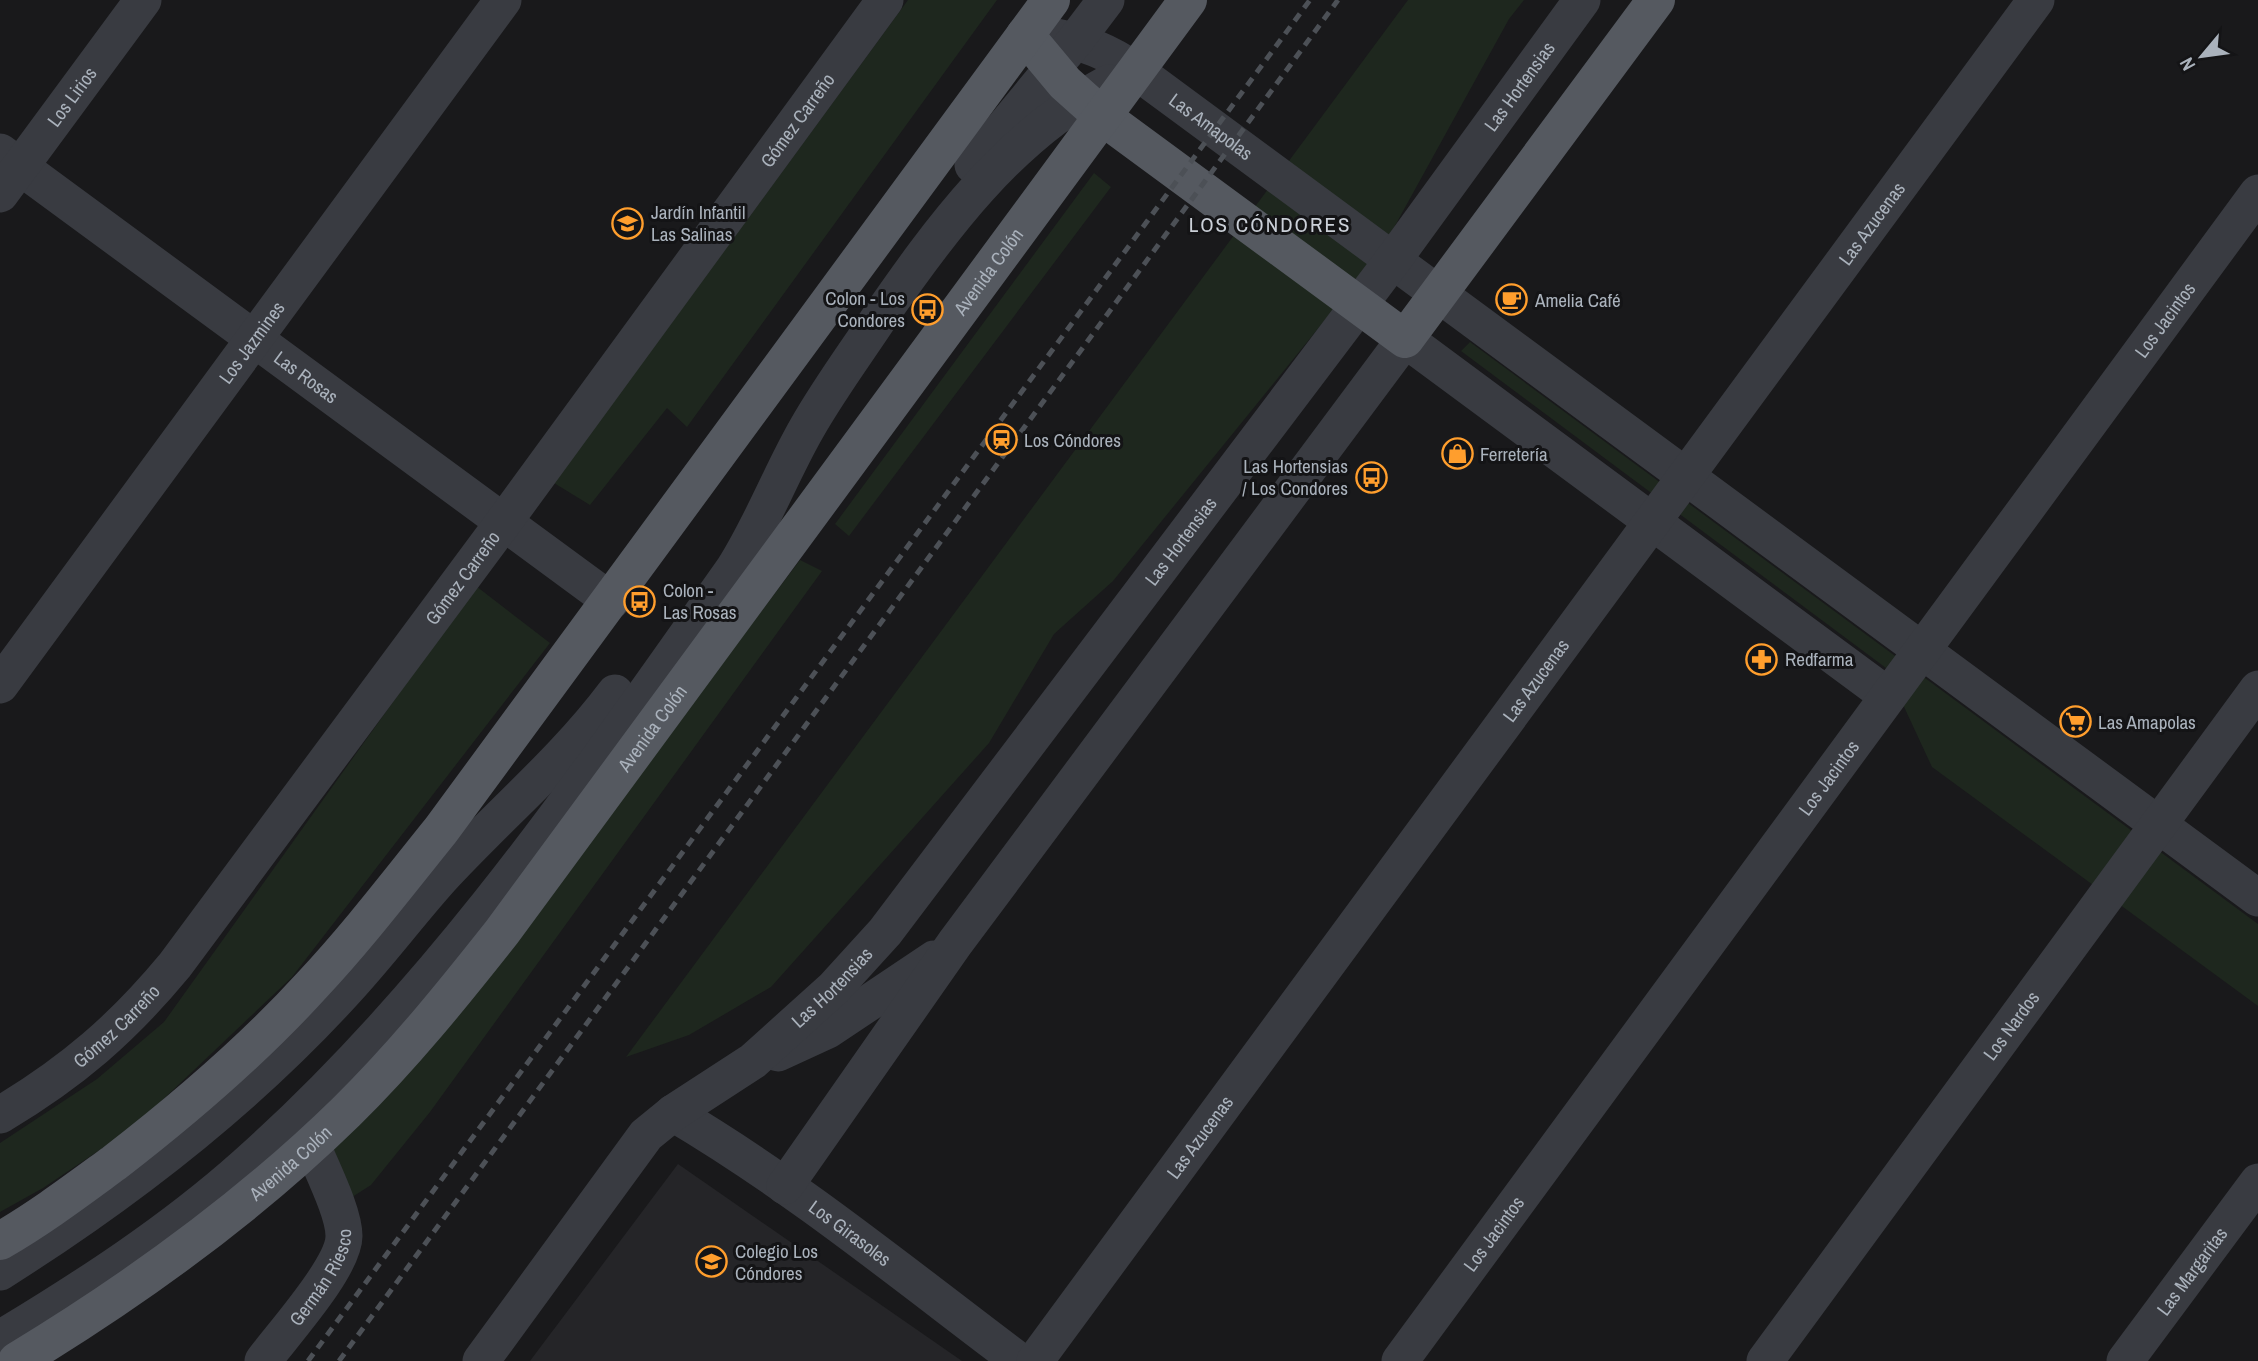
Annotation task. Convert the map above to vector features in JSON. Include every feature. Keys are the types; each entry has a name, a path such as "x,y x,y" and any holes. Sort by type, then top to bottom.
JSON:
{"main road":[{"path":"0,1241 84,1185 159,1128 212,1083 312,986 357,934 441,830 1051,0"},
{"name":"Avenida Colón","path":"17,1361 164,1263 247,1200 347,1111 412,1042 502,932 1092,108 1136,71 1188,0"},
{"name":"Las Hortensias","path":"1405,339 1657,0"},
{"path":"1026,35 1064,55 1092,108 1405,339"}],"street":[{"name":"Los Lirios","path":"7,171 143,0"},
{"name":"Los Jazmines","path":"0,685 503,0"},
{"name":"Gómez Carreño","path":"0,1115 53,1082 85,1058 115,1032 175,965 503,523 885,0"},
{"path":"0,1272 103,1204 231,1103 341,995 443,877 563,757 599,715 704,573 735,522 789,419 833,351 923,228 1106,0"},
{"name":"Las Hortensias","path":"481,1361 636,1147 659,1123 753,1061 834,989 885,932 1392,260 1582,0"},
{"name":"Las Azucenas","path":"1035,1361 2036,0"},
{"name":"Las Amapolas","path":"1064,55 1115,56 2258,898"},
{"path":"0,1339 131,1254 245,1167 334,1082 430,978 547,827 733,570 807,427 933,244 1003,162 1092,108"},
{"name":"Las Rosas","path":"7,171 254,339 611,601"},
{"name":"Los Jacintos","path":"1400,1361 2258,193"},
{"path":"1405,339 1888,696"},
{"name":"Las Hortensias","path":"786,1186 955,943 1405,339"},
{"name":"Los Nardos","path":"1765,1361 2258,690"},
{"name":"Las Hortensias","path":"753,1061 806,1042 828,1030 955,943"},
{"name":"Los Girasoles","path":"673,1113 722,1141 786,1186 1019,1361"},
{"name":"Germán Riesco","path":"263,1361 328,1277 343,1246 345,1234 340,1215 312,1144"},
{"name":"Las Margaritas","path":"2125,1361 2258,1182"}],"shaded area":[{"path":"908,0 997,0 687,427 667,408 590,505 554,483"},
{"path":"1408,0 1524,0 1509,19 1381,251 1113,581 1054,634 989,743 771,987 689,1035 626,1057"},
{"path":"1094,173 1111,187 849,536 835,524"},
{"path":"1470,342 2258,924 2258,1006 1932,767 1886,668 1461,351"},
{"path":"800,560 822,571 430,1112 371,1185 349,1199 333,1149 466,1003"},
{"path":"476,586 550,643 292,977 134,1127 43,1188 0,1212 0,1143 97,1079 164,1022"},
{"name":"Colegio Los Cóndores","path":"678,1164 962,1361 530,1361"}],"railway":[{"path":"308,1361 1310,0"},
{"path":"339,1361 1338,0"}],"place":[{"name":"Jardín Infantil Las Salinas","path":"628,223"},
{"name":"Amelia Café","path":"1512,300"},
{"name":"Colon - Los Condores","path":"928,309"},
{"name":"Los Cóndores","path":"1001,440"},
{"name":"Ferretería","path":"1457,454"},
{"name":"Las Hortensias / Los Condores","path":"1371,477"},
{"name":"Colon - Las Rosas","path":"640,601"},
{"name":"Redfarma","path":"1762,659"},
{"name":"Las Amapolas","path":"2075,722"},
{"name":"Colegio Los Cóndores","path":"712,1262"}],"district":[{"name":"LOS CÓNDORES","path":"1270,224"}]}
